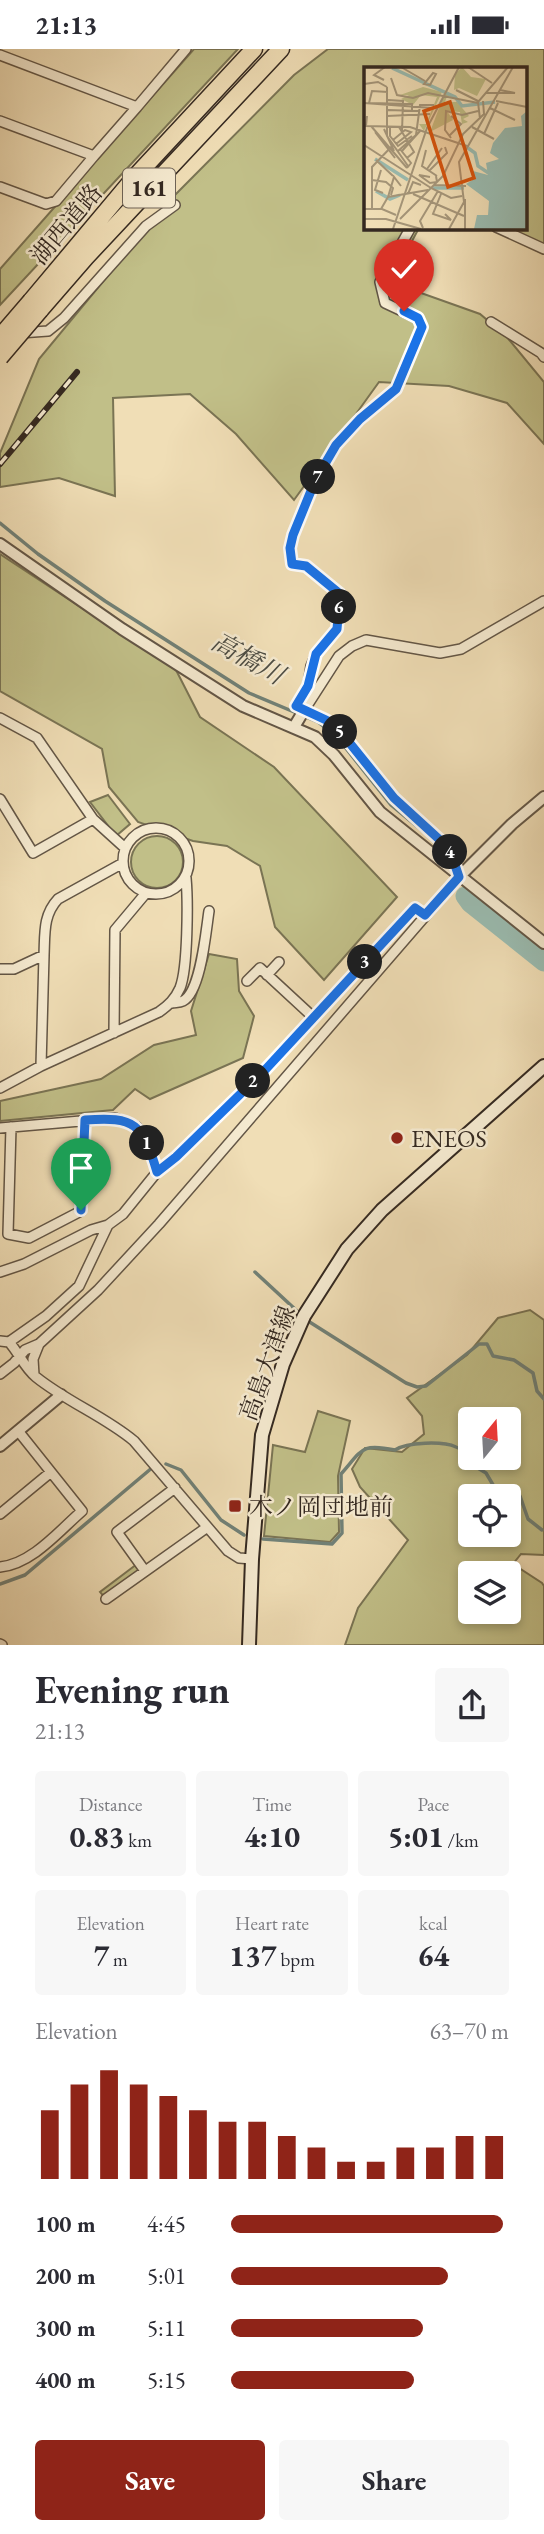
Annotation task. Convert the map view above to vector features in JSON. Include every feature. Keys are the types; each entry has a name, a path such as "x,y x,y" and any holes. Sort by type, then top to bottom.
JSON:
{"highway":[{"name":"湖西道路","path":"0,357 36,305 135,177 254,49"},
{"name":"湖西道路","path":"0,337 36,305 281,49"}],"main road":[{"name":"高島大津線","path":"249,1645 252,1559 262,1435 284,1364 312,1300 347,1249 383,1210 544,1066"}],"street":[{"path":"0,187 46,204 56,201 181,50"},
{"path":"0,55 136,107"},
{"path":"0,121 94,156"},
{"path":"0,328 25,334 48,331 64,318 146,226 175,205"},
{"path":"410,229 380,282 385,303 418,318 422,327 396,389 360,419 336,445 315,481 290,548 292,564 306,566 340,594 337,629 316,654 308,686 296,706 326,720 340,731 394,798 451,853 459,877"},
{"path":"500,229 544,249"},
{"path":"491,322 544,357"},
{"path":"0,544 122,629 243,706 315,737 334,755 380,812 544,943"},
{"path":"294,727 339,656 352,646 366,640 440,653 461,649 544,601"},
{"path":"0,718 37,738 93,819 125,848"},
{"path":"0,1374 25,1350 39,1344 98,1290 159,1224 459,877 512,824 544,797"},
{"path":"0,799 33,853 93,819"},
{"path":"172,1003 183,978 186,878 190,865 188,852 182,840 171,831 158,828 145,830 133,837 125,848 123,863 130,882 146,894 162,895 176,889 186,878"},
{"path":"41,1066 45,921 50,908 58,899 123,863"},
{"path":"114,1033 115,930 146,894"},
{"path":"0,1272 24,1264 91,1230 108,1225 123,1214 157,1172 176,1157 245,1089 415,908 425,915"},
{"path":"0,1088 41,1066 159,1012 172,1003 183,1001 190,994 199,972 209,911"},
{"path":"0,969 14,969 44,955"},
{"path":"267,975 279,962"},
{"path":"247,981 260,968 313,1017"},
{"path":"0,1128 115,1118 137,1127 149,1145 157,1172"},
{"path":"11,1127 8,1234 29,1238 81,1210 85,1120"},
{"path":"108,1225 79,1286 46,1316 5,1341 20,1355 34,1375 134,1441 228,1551 239,1558 252,1559"},
{"path":"34,1375 33,1359 39,1344"},
{"path":"0,1446 61,1395"},
{"path":"0,1567 27,1558 82,1511 19,1432"},
{"path":"0,1514 51,1472"},
{"path":"145,1571 117,1532 175,1488"},
{"path":"106,1599 206,1528"}],"shaded area":[{"path":"194,49 238,49 0,305 0,269"},
{"path":"328,49 544,49 544,245 507,229 526,229 526,67 364,67 364,229 418,229 390,282 480,314 506,336 544,382 544,444 507,403 449,386 379,382 294,500 236,434 190,394 113,398 115,496 59,478 0,487 0,453 39,359 173,197 294,75"},
{"path":"0,554 176,670 200,717 274,767 397,897 324,980 275,927 260,866 227,846 193,841 138,822 109,787 102,749 0,691"},
{"path":"108,795 130,824 116,836 90,802"},
{"path":"157,836 167,838 175,844 181,852 181,872 175,880 167,886 157,888 147,886 139,880 133,872 131,862 133,852 139,844 147,838"},
{"path":"209,954 237,959 239,991 254,1016 243,1058 150,1099 135,1089 113,1110 0,1121 0,1101 101,1079 154,1045 196,1035 191,1011"},
{"path":"530,1310 544,1320 544,1555 521,1554 515,1561 458,1561 458,1624 521,1624 521,1569 544,1586 544,1645 345,1645 358,1608 408,1540 360,1487 352,1469 365,1448 402,1452 424,1434 422,1416 407,1398 467,1355 498,1318"},
{"path":"318,1411 350,1421 338,1476 339,1532 330,1542 264,1536 273,1445 305,1452"},
{"path":"137,1564 143,1570 105,1598 100,1592"}],"waterway":[{"name":"高橋川","path":"0,523 38,554 105,601 249,693 318,722 337,737 391,805 436,842 448,859"},
{"name":"高橋川","path":"465,896 470,903 544,962"},
{"path":"255,1272 296,1310"},
{"path":"308,1321 406,1383 417,1387 426,1386 479,1344 487,1344 493,1356 514,1360 533,1373 537,1391 544,1399"},
{"path":"263,1539 332,1544 342,1533 341,1474 364,1450 375,1447 395,1450 408,1445 434,1443 458,1448"},
{"path":"166,1464 181,1470 221,1520 244,1535"},
{"path":"0,1584 25,1575 153,1467"},
{"path":"481,1470 492,1484"},
{"path":"521,1499 528,1519 542,1530"}],"railway":[{"path":"0,464 77,372"}],"place":[{"name":"ENEOS","path":"397,1138"},
{"name":"木ノ岡団地前","path":"235,1506"}],"route":[{"path":"81,1210 85,1120 115,1118 137,1127 149,1145 157,1172 176,1157 265,1070 415,908 425,915 459,877 451,853 394,798 340,731 326,720 296,706 308,686 316,654 337,629 340,594 306,566 292,564 290,548 293,535 315,481 336,445 360,419 396,389 422,327 418,318 404,311"}]}
